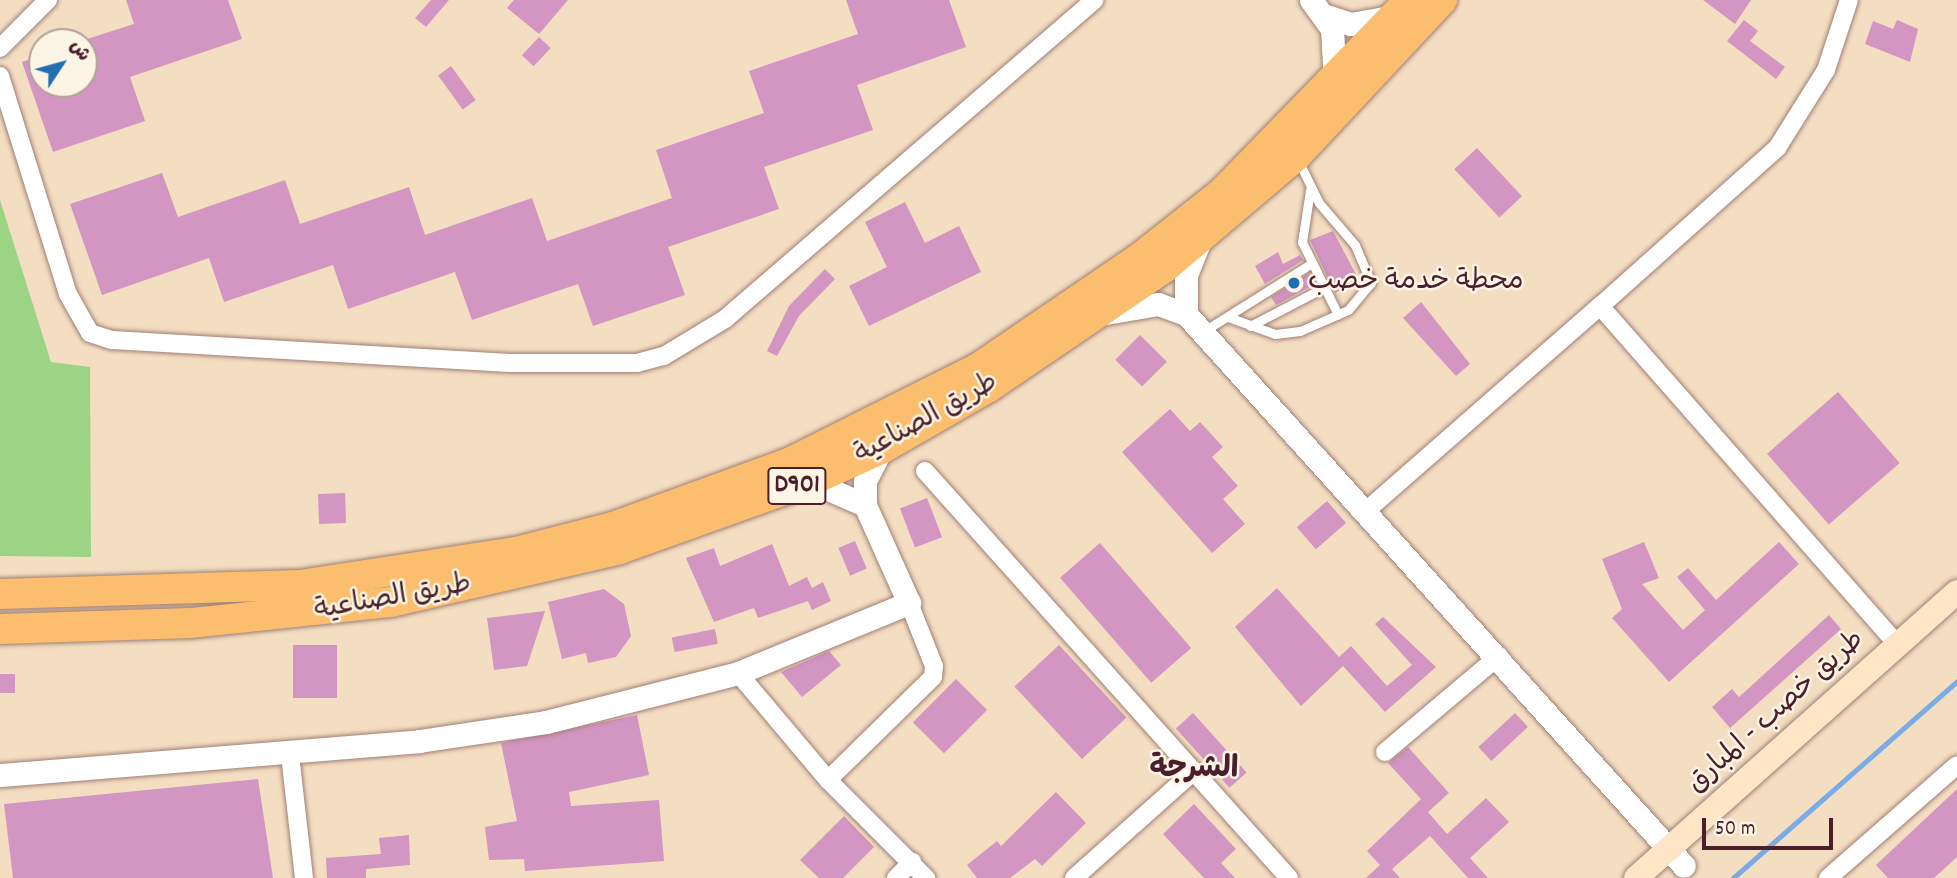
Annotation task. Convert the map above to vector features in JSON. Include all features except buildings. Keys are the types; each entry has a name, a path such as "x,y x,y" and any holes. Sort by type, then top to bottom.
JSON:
{"highway":[{"name":"طريق الصناعية","path":"0,629 191,623 391,602 620,549 810,481 881,449 1101,314 1200,240 1296,156 1442,0"},
{"name":"طريق الصناعية","path":"0,594 314,583 516,552 732,487 852,435 977,369 1080,301 1222,193 1335,83 1403,8"}],"main road":[{"name":"طريق خصب - المبارق","path":"1636,878 1683,864 1899,645 1957,592"}],"street":[{"path":"0,48 48,0"},
{"path":"0,75 68,294 90,333 112,340 509,363 637,363 664,356 725,319 1094,0"},
{"path":"1367,510 1777,148 1826,70 1850,0"},
{"path":"1318,8 1351,24 1403,8"},
{"path":"1318,8 1335,39 1335,83"},
{"path":"1186,314 1186,275 1200,240"},
{"path":"1101,314 1158,304 1186,314 1499,656 1683,864"},
{"path":"1600,306 1899,645"},
{"path":"828,780 933,677 934,666 865,505 865,481 881,449"},
{"path":"925,471 1289,878"},
{"path":"810,481 865,505"},
{"path":"0,775 290,755 546,722 738,673 909,603"},
{"path":"1385,752 1499,656"},
{"path":"738,673 828,780 926,878"},
{"path":"290,755 304,878"},
{"path":"1828,878 1957,765"},
{"path":"1074,878 1194,771"},
{"path":"896,878 912,862"}],"lane":[{"path":"1228,317 1248,326 1287,333 1338,315 1359,301 1371,283 1370,272 1310,185 1296,156"},
{"path":"1310,185 1302,242 1338,315"},
{"path":"1202,332 1312,263"},
{"path":"1248,326 1325,287"}],"green space":[{"path":"0,200 51,362 90,367 91,557 0,556"}],"waterway":[{"path":"1733,878 1957,681"}],"place":[{"name":"محطة خدمة خصب","path":"1294,283"}],"district":[{"name":"الشرجة","path":"1194,771"}]}
